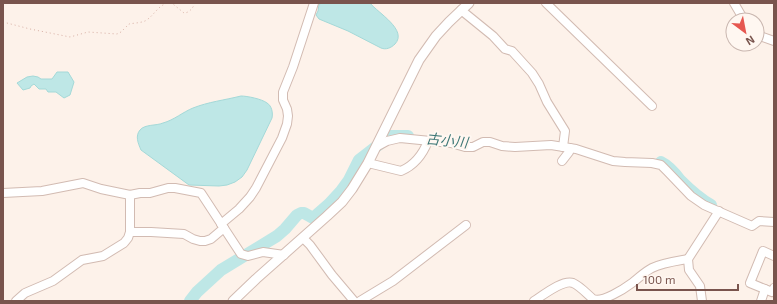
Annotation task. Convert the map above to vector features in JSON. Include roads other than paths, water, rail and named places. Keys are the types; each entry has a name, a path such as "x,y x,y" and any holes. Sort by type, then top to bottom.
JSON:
{"street":[{"path":"130,232 184,234 193,239 206,241 211,239 250,197 282,138 287,124 288,116 283,100 283,92 298,53 314,3"},
{"path":"232,301 342,202 359,179 368,163 420,60 436,36 469,3"},
{"path":"546,3 652,106"},
{"path":"734,3 739,12"},
{"path":"461,10 493,36 505,49 512,51 532,73 547,102 566,131 566,147 569,152 562,161"},
{"path":"376,147 387,141 400,138 451,143 465,147 473,147 484,142 514,147 551,145 566,147 613,160 652,163 660,165 668,171 691,196 704,205 752,226 759,221 774,222"},
{"path":"368,163 401,171 411,166 419,158 424,152 428,141"},
{"path":"3,192 42,191 83,183 101,189 130,195 150,193 168,188 201,193 241,254 248,256 263,252 284,255"},
{"path":"16,301 26,293 52,281 82,260 103,256 124,243 130,232 130,195"},
{"path":"702,301 700,286 690,270 688,259 719,211"},
{"path":"360,301 393,281 466,226"},
{"path":"303,238 354,301"},
{"path":"774,256 763,251 750,283 772,292 774,288"},
{"path":"534,301 562,284 569,282 574,284 596,301 616,293 634,282 653,267 688,259"},
{"path":"761,301 765,289"}],"water":[{"path":"370,3 395,28 398,33 398,39 392,47 383,49 348,31 319,19 316,15 319,4"},
{"path":"57,72 68,72 74,82 70,95 64,98 56,92 48,92 46,89 39,89 34,84 30,88 23,90 17,83 27,77 33,76 41,79 52,79"},
{"path":"241,96 262,100 269,104 272,112 272,118 247,170 242,177 235,182 219,186 189,185 141,150 137,137 138,132 142,128 167,122 199,106"}],"waterway":[{"name":"古小川","path":"190,301 197,292 221,270 277,236 297,215 304,213 313,218 341,191 349,180 359,160 390,136 408,136"},
{"name":"古小川","path":"661,162 672,170 691,190 711,205"}]}
